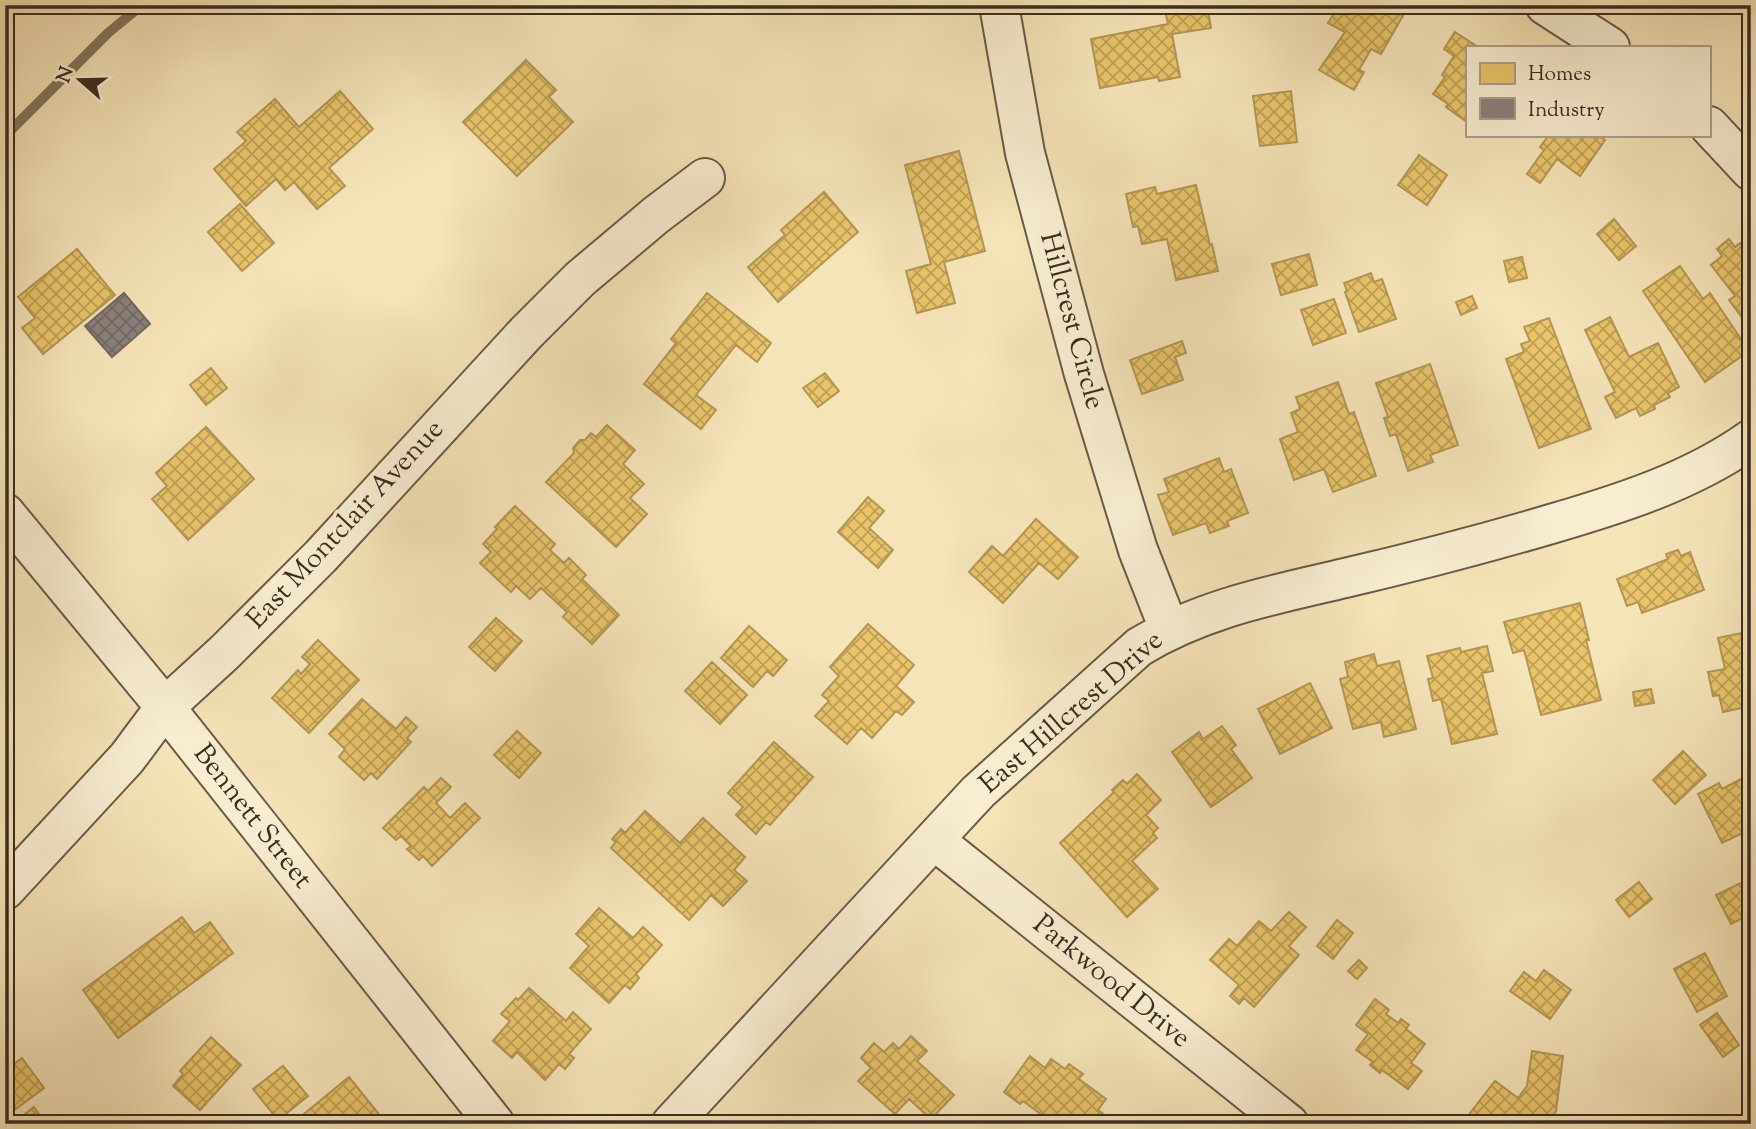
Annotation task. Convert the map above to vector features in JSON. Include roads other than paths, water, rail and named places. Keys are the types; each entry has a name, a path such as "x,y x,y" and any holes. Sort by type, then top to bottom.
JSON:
{"street":[{"name":"Hillcrest Circle","path":"999,5 1025,153 1084,374 1138,550 1169,629"},
{"path":"1545,5 1608,46"},
{"path":"1710,127 1751,171"},
{"name":"East Montclair Avenue","path":"5,890 127,758 165,707 225,652 321,556 526,333 580,279 705,178"},
{"name":"East Hillcrest Drive","path":"671,1124 978,792 1139,647 1169,629 1261,597 1502,539 1623,503 1735,450 1751,439"},
{"name":"Bennett Street","path":"5,513 165,707 495,1124"},
{"name":"Parkwood Drive","path":"934,840 1289,1124"}],"waterway":[{"path":"5,136 108,33 142,5"}]}
